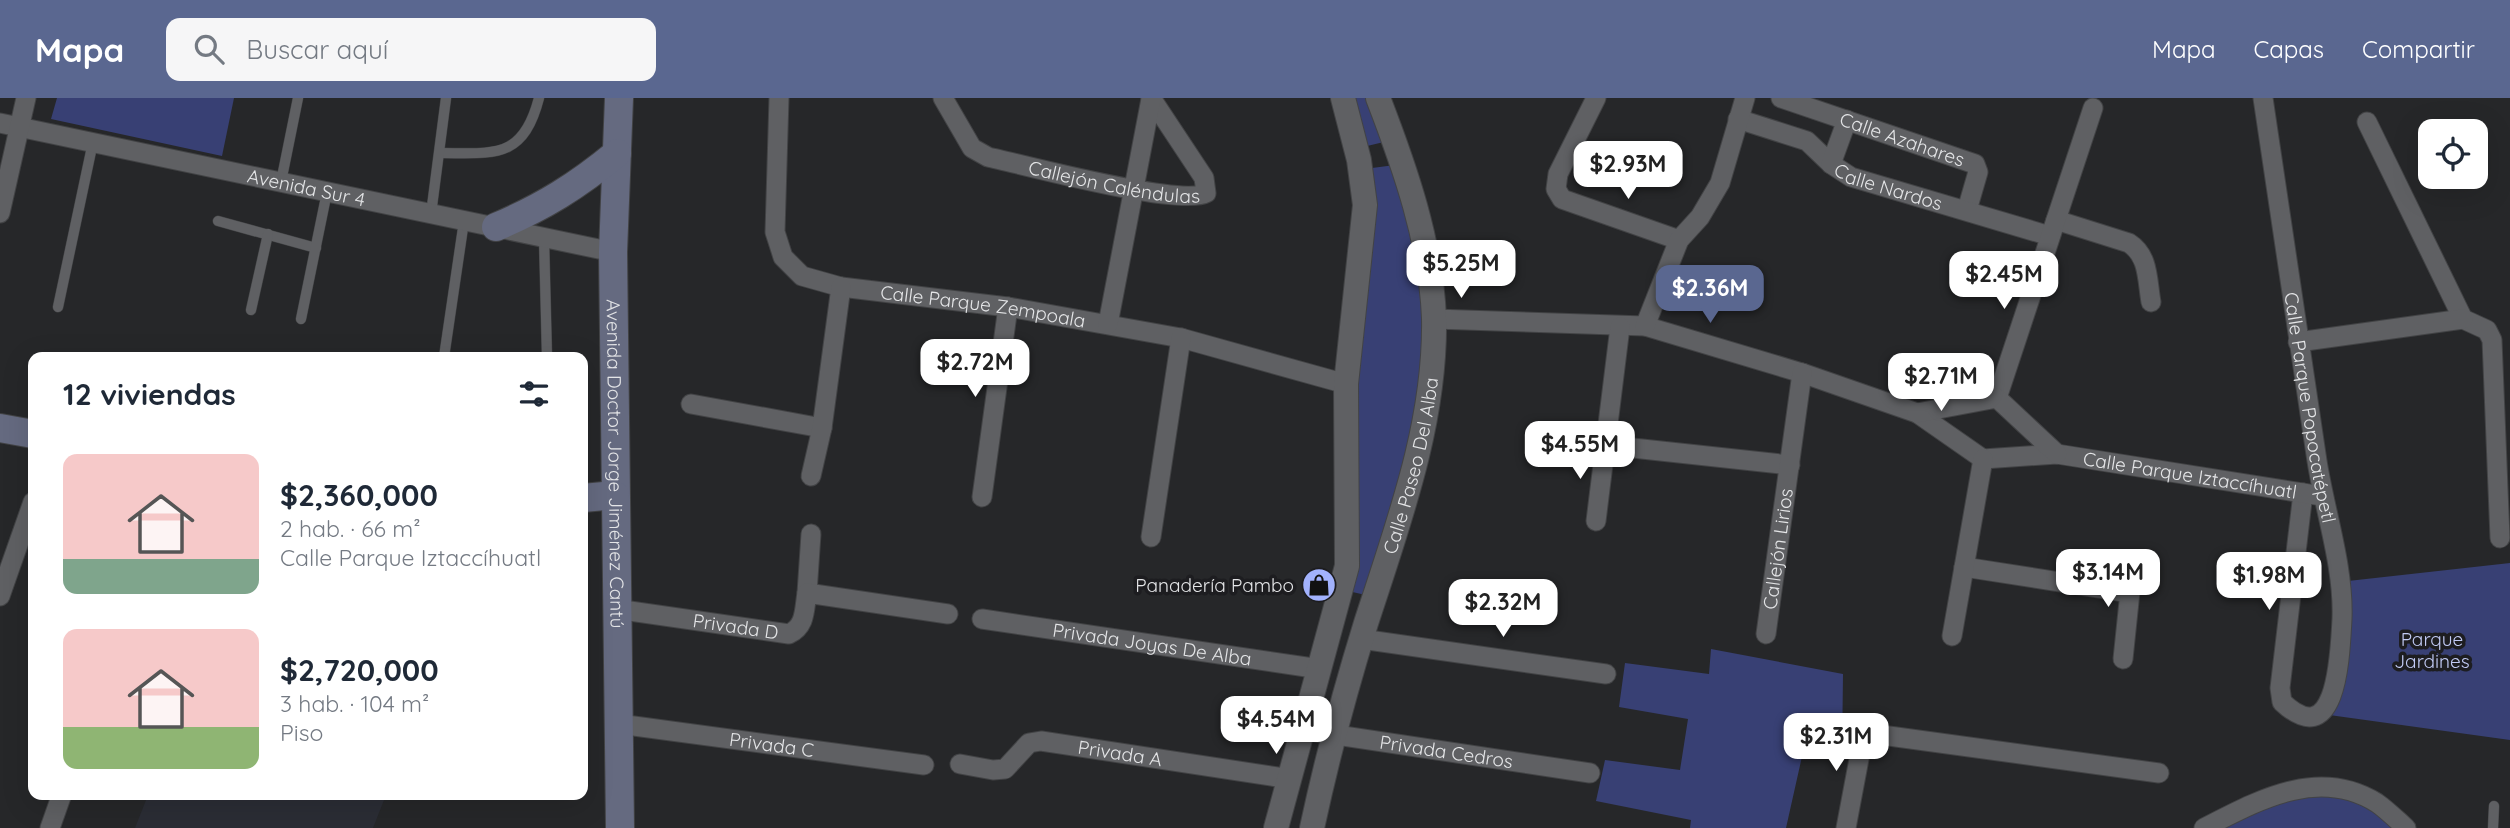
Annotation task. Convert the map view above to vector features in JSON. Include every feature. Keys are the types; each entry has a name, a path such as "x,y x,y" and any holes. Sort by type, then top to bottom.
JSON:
{"main road":[{"name":"Avenida Doctor Jorge Jiménez Cantú","path":"618,98 613,252 620,828"},
{"path":"496,227 540,208 578,186 617,153"},
{"path":"0,428 28,433"},
{"path":"588,498 615,495"}],"street":[{"path":"0,212 26,98"},
{"name":"Calle Parque Zempoala","path":"779,98 775,232 783,257 802,276 841,288 1008,307 1181,338 1346,384"},
{"name":"Callejón Caléndulas","path":"943,98 972,148 988,157 1134,188 1199,197 1206,193 1208,186 1151,99"},
{"path":"1276,828 1347,566 1346,384 1365,205 1359,160 1343,98"},
{"name":"Calle Paseo Del Alba","path":"1312,828 1332,736 1416,465 1429,379 1434,319 1426,247 1402,160 1378,98"},
{"path":"1596,98 1558,174 1556,189 1562,199 1679,240"},
{"path":"1645,326 1679,240 1700,217 1720,183 1745,98"},
{"name":"Calle Azahares","path":"1781,98 1975,164 1978,172 1967,211"},
{"name":"Calle Parque Popocatépetl","path":"2263,98 2298,342 2313,495 2339,582 2342,617 2332,702 2322,714 2308,716 2293,712 2282,702 2280,688 2313,495"},
{"path":"1108,324 1151,99"},
{"path":"1917,413 1997,398 2094,108"},
{"name":"Calle Nardos","path":"1738,118 1807,141 1830,163 1851,177 1967,211 2129,243 2139,249 2144,260 2151,302"},
{"path":"1830,163 1847,120"},
{"path":"2367,122 2462,320"},
{"name":"Avenida Sur 4","path":"0,123 613,252"},
{"path":"1359,160 1368,152 1378,149 1386,149 1402,160"},
{"path":"811,475 822,428 841,288"},
{"path":"982,497 1008,307"},
{"path":"1434,319 1645,326 1802,373 1917,413 1983,459 1952,636"},
{"path":"2298,342 2462,320 2487,330 2492,340 2500,538"},
{"path":"1596,521 1620,327"},
{"path":"1150,537 1181,338"},
{"name":"Callejón Lirios","path":"1766,634 1802,373"},
{"name":"Calle Parque Iztaccíhuatl","path":"1997,398 2057,454"},
{"path":"1956,440 1958,424 1970,403"},
{"path":"691,404 822,428"},
{"path":"1605,445 1790,465"},
{"name":"Calle Parque Iztaccíhuatl","path":"1983,459 2057,454 2313,495"},
{"path":"0,596 28,516"},
{"path":"811,534 807,593 948,614"},
{"path":"2123,659 2133,563"},
{"path":"1964,567 2130,593"},
{"name":"Privada D","path":"617,609 789,634 798,630 803,620 807,593"},
{"name":"Privada Joyas De Alba","path":"982,619 1321,669"},
{"path":"1361,639 1606,674"},
{"name":"Privada C","path":"619,724 924,765"},
{"name":"Privada Cedros","path":"1303,730 1590,773"},
{"path":"1846,828 1862,743 1867,733 2159,773"},
{"name":"Privada A","path":"960,764 993,770 1005,769 1029,743 1041,741 1291,779"},
{"path":"2204,828 2263,799 2293,788 2325,787 2354,792 2377,803 2406,828"},
{"path":"50,828 60,800"}],"lane":[{"path":"281,182 298,98"},
{"path":"431,214 446,98"},
{"path":"440,153 497,153 517,142 533,120 539,98"},
{"path":"58,307 93,142"},
{"path":"301,319 327,192"},
{"path":"218,220 316,248"},
{"path":"445,352 464,221"},
{"path":"251,310 268,234"},
{"path":"544,238 547,352"},
{"path":"2493,828 2494,806"}],"shaded area":[{"path":"146,800 384,800 373,828 135,828"}],"green space":[{"path":"57,98 234,98 222,156 51,119"},
{"path":"1348,98 1371,98 1388,141 1363,147"},
{"path":"1395,165 1422,254 1427,371 1370,596 1348,591 1353,401 1372,168"},
{"name":"Parque Jardines","path":"2510,563 2510,740 2322,714 2335,691 2339,582"},
{"path":"1711,649 1843,674 1842,755 1803,752 1786,828 1690,828 1691,820 1596,801 1605,760 1680,770 1688,719 1619,707 1625,663 1709,674"},
{"path":"2324,787 2406,828 2204,828"}],"place":[{"name":"Panadería Pambo","path":"1319,585"}]}
